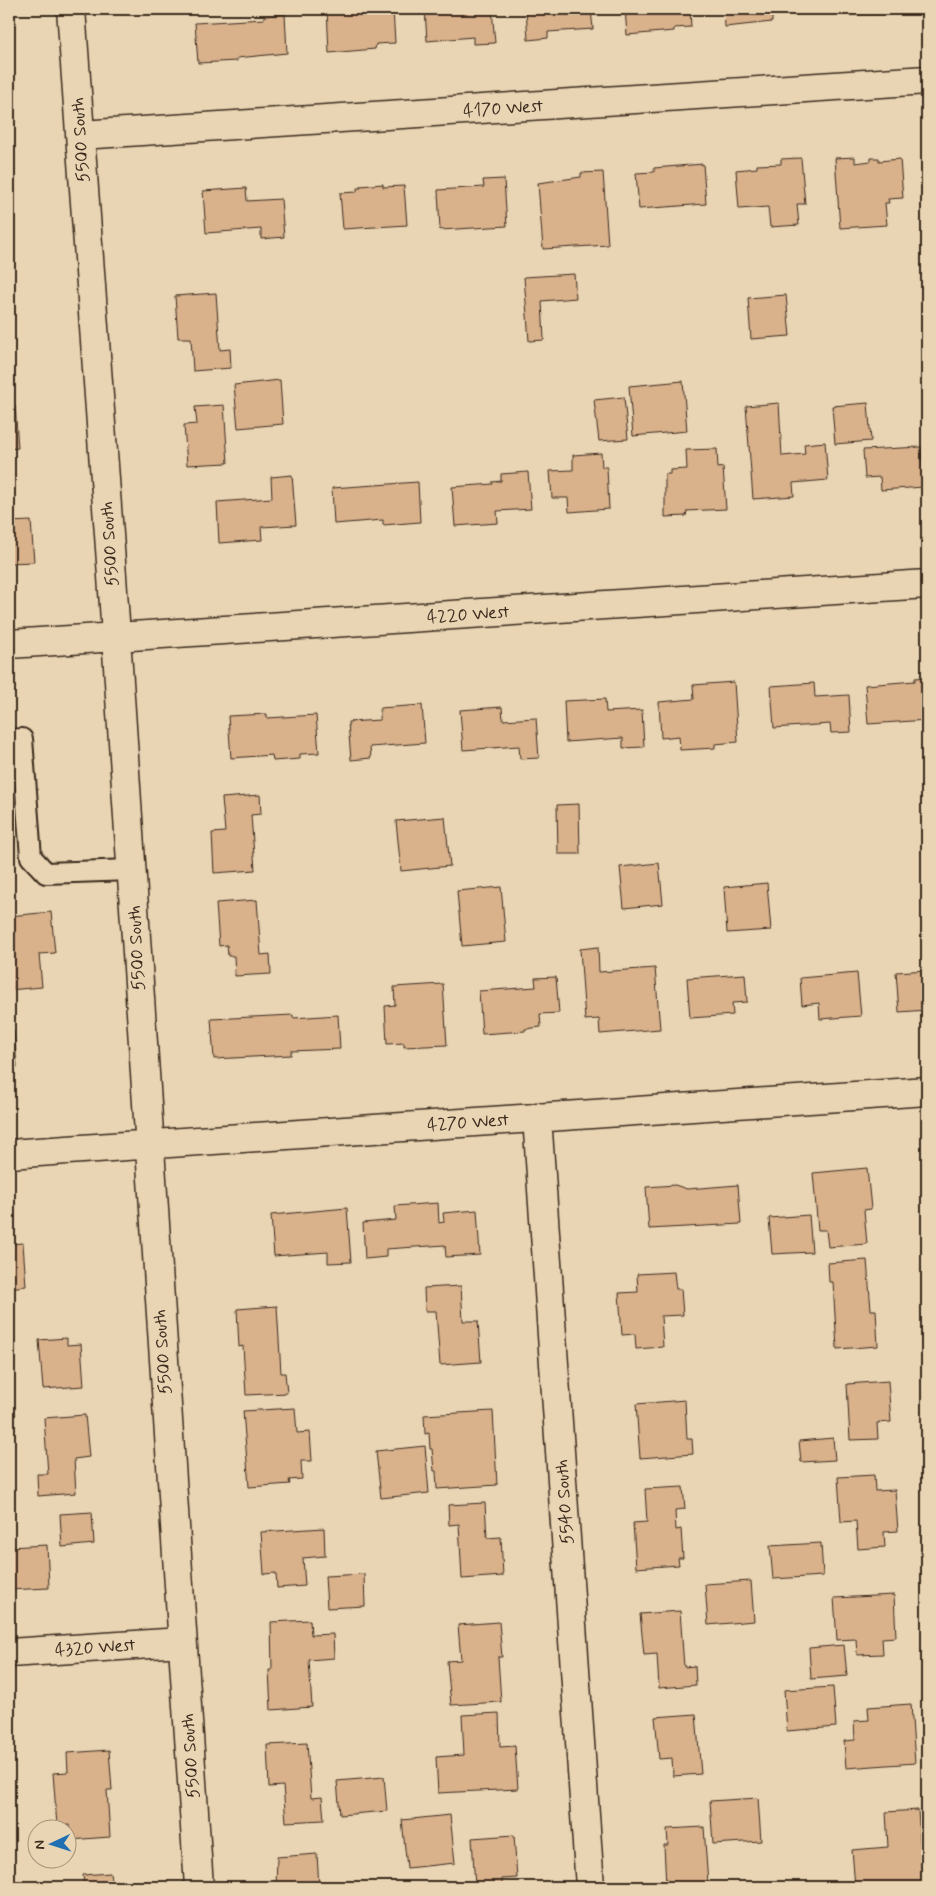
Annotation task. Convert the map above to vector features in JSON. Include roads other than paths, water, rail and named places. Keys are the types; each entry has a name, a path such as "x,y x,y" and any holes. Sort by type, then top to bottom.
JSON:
{"street":[{"name":"5500 South","path":"71,9 199,1887"},
{"name":"4170 West","path":"80,135 927,80"},
{"name":"4220 West","path":"9,644 927,584"},
{"name":"4270 West","path":"9,1154 927,1092"},
{"name":"5540 South","path":"537,1117 590,1887"},
{"name":"4320 West","path":"9,1653 182,1642"}],"lane":[{"path":"9,740 22,739 31,858 46,873 131,870"}]}
